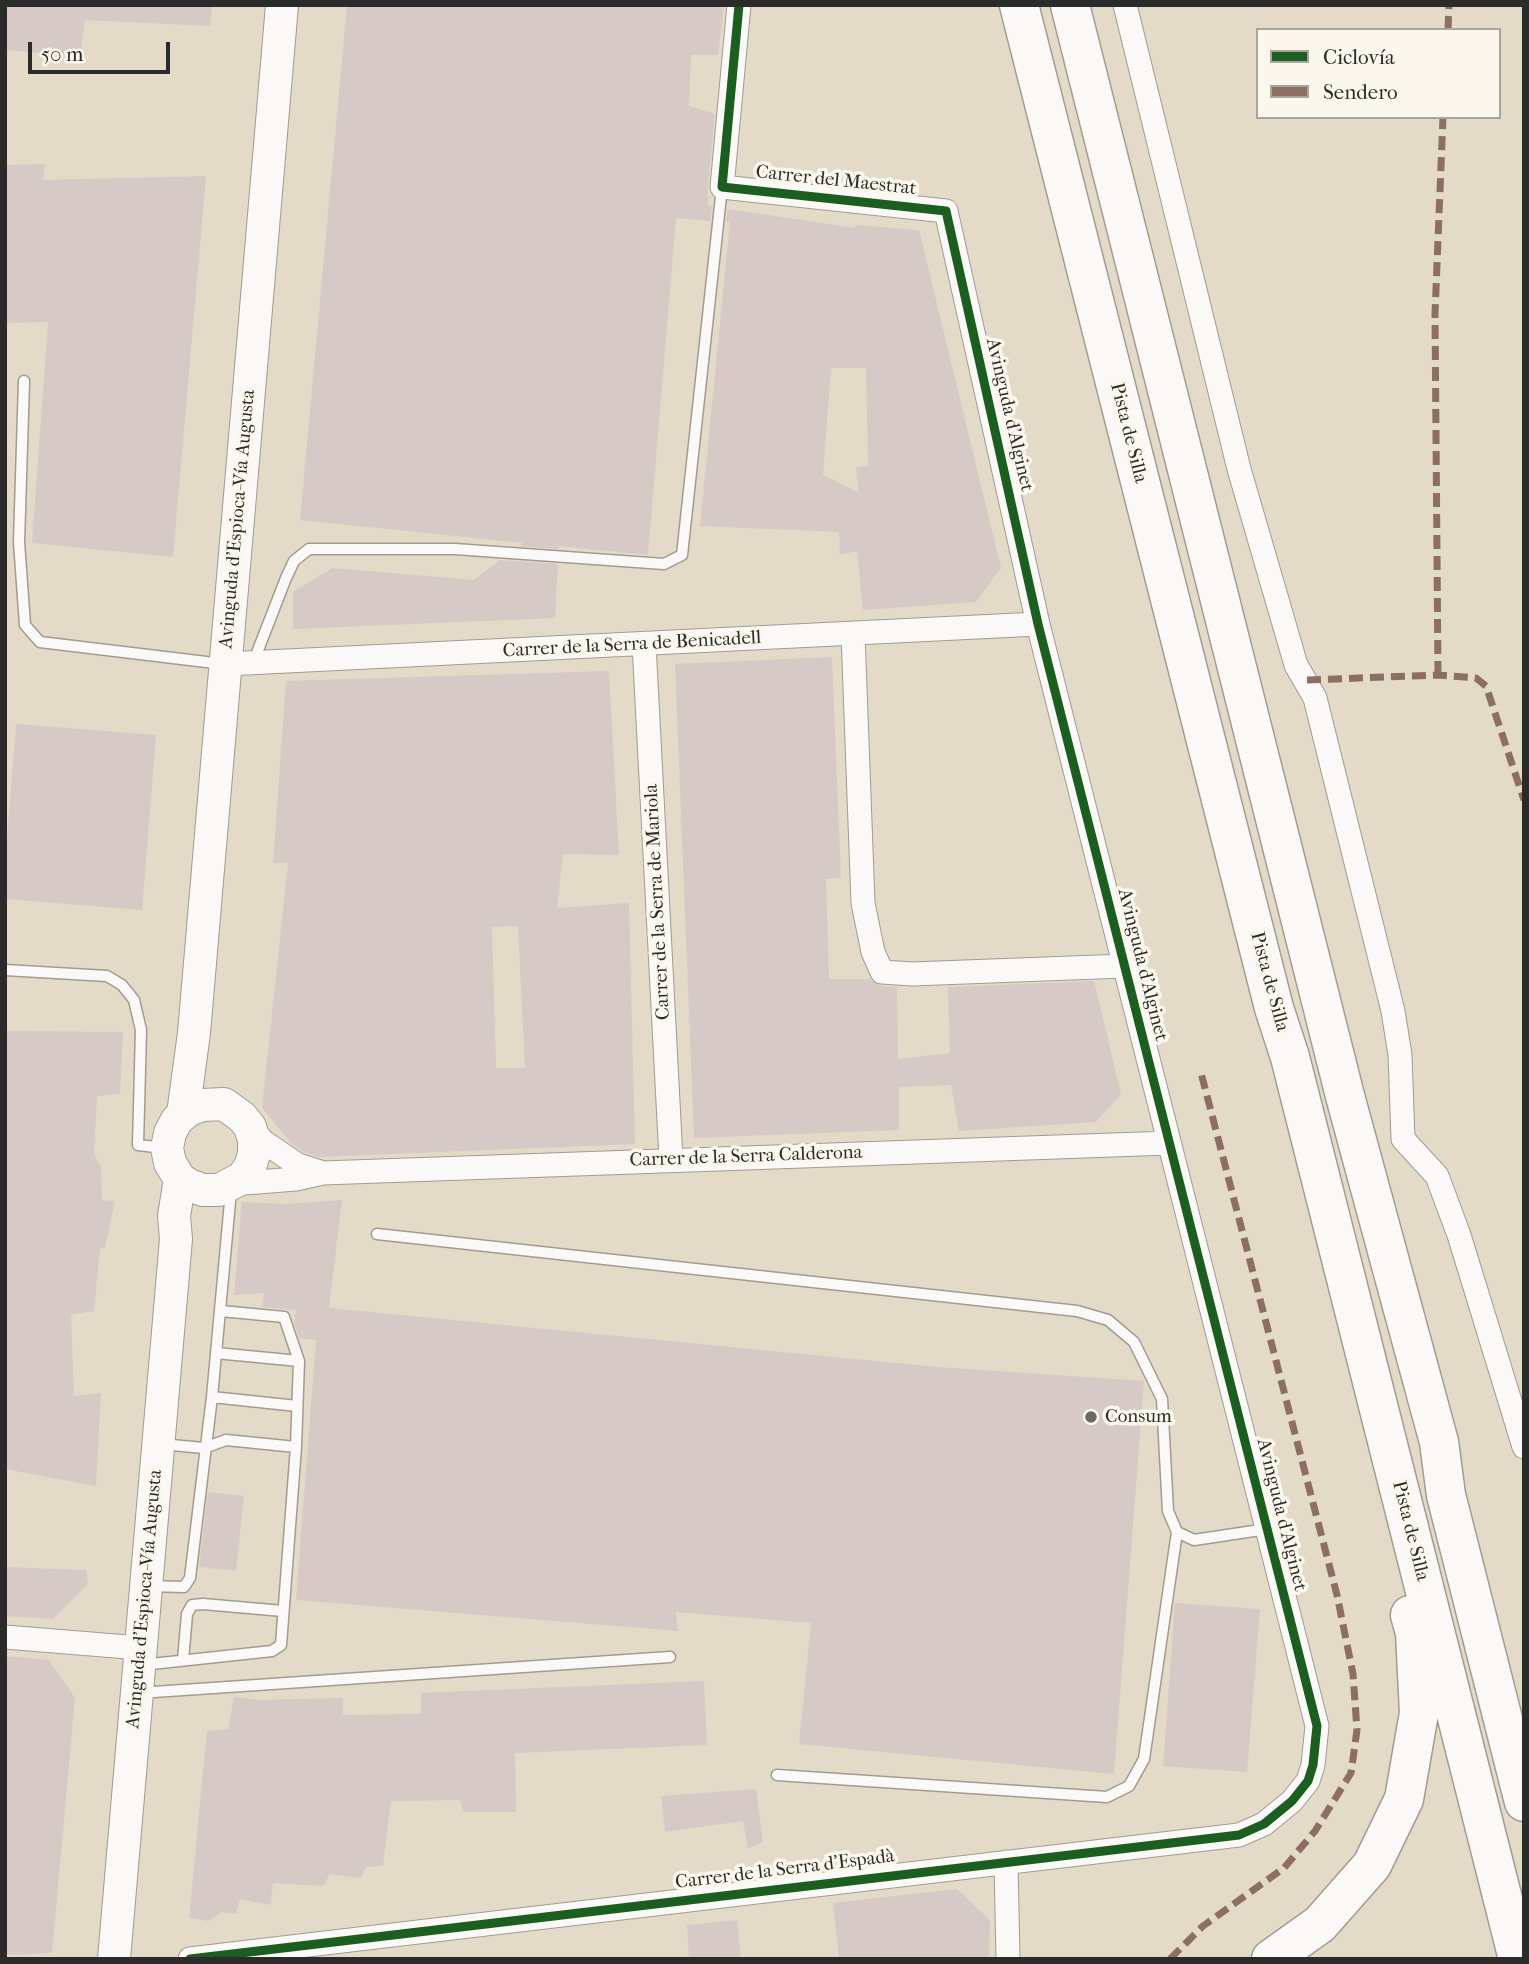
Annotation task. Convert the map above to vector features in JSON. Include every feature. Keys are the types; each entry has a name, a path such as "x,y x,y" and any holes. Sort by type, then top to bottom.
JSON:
{"highway":[{"name":"Pista de Silla","path":"1019,5 1274,1007 1290,1057 1518,1959"},
{"path":"1070,5 1345,1096 1439,1443 1446,1495 1524,1802"},
{"path":"1271,1959 1320,1924 1372,1865 1404,1799 1419,1713 1415,1633 1271,1062 1274,1007"},
{"path":"1439,1443 1466,1493 1524,1708"}],"street":[{"name":"Avinguda d'Espioca-Vía Augusta","path":"183,1114 239,663 282,5"},
{"path":"722,187 739,5"},
{"path":"1125,5 1240,469 1296,665 1315,698 1390,998 1400,1055 1403,1139 1437,1176 1459,1235 1524,1447"},
{"name":"Carrer del Maestrat","path":"722,187 946,211"},
{"name":"Avinguda d'Alginet","path":"946,211 1038,624 1317,1726"},
{"name":"Carrer de la Serra de Benicadell","path":"239,663 1038,624"},
{"path":"853,634 863,903 873,952 882,972 912,974 1124,965"},
{"name":"Carrer de la Serra de Mariola","path":"645,644 671,1159"},
{"path":"176,1240 225,1187 242,1178 250,1167 254,1154 250,1127 242,1116 224,1104 204,1067 194,1032"},
{"path":"224,1104 203,1105 183,1114 170,1133 167,1148 170,1163 180,1179 203,1190 225,1187"},
{"name":"Carrer de la Serra Calderona","path":"250,1127 264,1142 298,1165 323,1173"},
{"name":"Carrer de la Serra Calderona","path":"225,1187 296,1179 323,1173 1169,1143"},
{"name":"Avinguda d'Espioca-Vía Augusta","path":"114,1959 176,1240 174,1216 180,1179"},
{"path":"5,1637 139,1669"},
{"name":"Carrer de la Serra d'Espadà","path":"190,1959 1239,1835 1279,1813 1301,1792 1308,1781 1316,1748 1317,1726"},
{"path":"1006,1862 1008,1959"}],"lane":[{"path":"24,381 19,542 25,625 40,642 239,663 294,561 309,549 455,549 664,564 682,555 722,187"},
{"path":"5,542 19,542"},
{"path":"5,970 107,976 122,985 134,1000 141,1030 138,1145 167,1148"},
{"path":"146,1586 184,1587 190,1578 221,1311 225,1187"},
{"path":"377,1234 1077,1311 1108,1320 1134,1342 1162,1398 1168,1511 1177,1532 1144,1759 1129,1786 1107,1797 777,1774"},
{"path":"139,1669 183,1660 272,1651 281,1645 296,1447 299,1360 284,1317 221,1311"},
{"path":"216,1353 299,1360"},
{"path":"212,1397 297,1406"},
{"path":"158,1444 204,1448 226,1440 296,1447"},
{"path":"1177,1532 1194,1540 1267,1529"},
{"path":"183,1660 187,1614 192,1605 283,1611"},
{"path":"139,1669 670,1657"}],"building":[{"path":"5,5 212,5 210,26 85,20 80,56 5,50"},
{"path":"347,5 724,5 718,55 691,55 689,106 715,114 708,186 708,206 712,206 710,221 676,218 648,555 559,546 559,549 520,546 523,543 300,520"},
{"path":"45,164 43,180 206,176 173,557 32,543 48,322 5,323 5,165"},
{"path":"728,209 855,228 855,225 919,230 1001,568 976,602 863,610 857,551 840,555 839,532 700,526 730,222 726,222","holes":["831,368 866,368 868,466 856,467 859,493 823,475"]},
{"path":"500,560 558,564 555,618 293,629 293,592 332,568 474,580"},
{"path":"832,657 841,878 826,879 829,979 870,979 880,986 897,987 898,1059 950,1053 948,987 1094,981 1121,1094 1096,1122 959,1131 951,1085 899,1087 899,1130 694,1138 675,664"},
{"path":"609,671 619,855 563,854 557,908 629,903 635,1144 318,1157 292,1144 262,1108 288,863 273,863 286,681","holes":["518,926 525,1068 496,1068 492,927"]},
{"path":"16,724 156,735 142,910 5,899 5,864"},
{"path":"5,1031 123,1032 120,1094 97,1096 94,1154 101,1167 102,1200 115,1201 105,1248 100,1249 94,1311 71,1315 74,1396 101,1393 96,1486 5,1469"},
{"path":"342,1200 329,1308 937,1367 1144,1381 1114,1774 799,1744 811,1623 676,1612 678,1631 296,1600 316,1340 299,1338 294,1323 296,1310 262,1307 264,1293 234,1295 242,1202 285,1204"},
{"path":"208,1492 244,1496 236,1571 199,1567"},
{"path":"5,1567 86,1570 88,1584 53,1619 5,1616"},
{"path":"1175,1603 1260,1609 1247,1772 1163,1766"},
{"path":"5,1656 49,1660 75,1698 52,1953 5,1955"},
{"path":"704,1681 707,1745 515,1753 516,1812 463,1812 460,1800 391,1801 383,1866 366,1867 361,1878 330,1874 323,1886 273,1883 270,1905 240,1899 236,1914 221,1912 209,1921 189,1918 207,1731 228,1729 234,1697 257,1700 343,1698 343,1715 421,1714 421,1693"},
{"path":"756,1789 763,1842 748,1848 743,1821 665,1832 661,1796"},
{"path":"957,1889 990,1920 989,1959 839,1959 833,1903"},
{"path":"737,1920 741,1959 689,1959 687,1925"}],"marked path":[{"path":"1448,28 1449,5"},
{"path":"1438,675 1435,314 1443,119"},
{"path":"1307,680 1438,675 1476,678 1486,686 1524,800"},
{"path":"1170,1959 1203,1926 1284,1868 1315,1831 1351,1773 1357,1730 1353,1674 1337,1595 1200,1069"}],"cycle path":[{"path":"190,1959 1239,1835 1264,1824 1292,1801 1308,1781 1313,1765 1317,1726 1038,624 946,211 722,187 739,5"}],"place":[{"name":"Consum","path":"1091,1417"}]}
